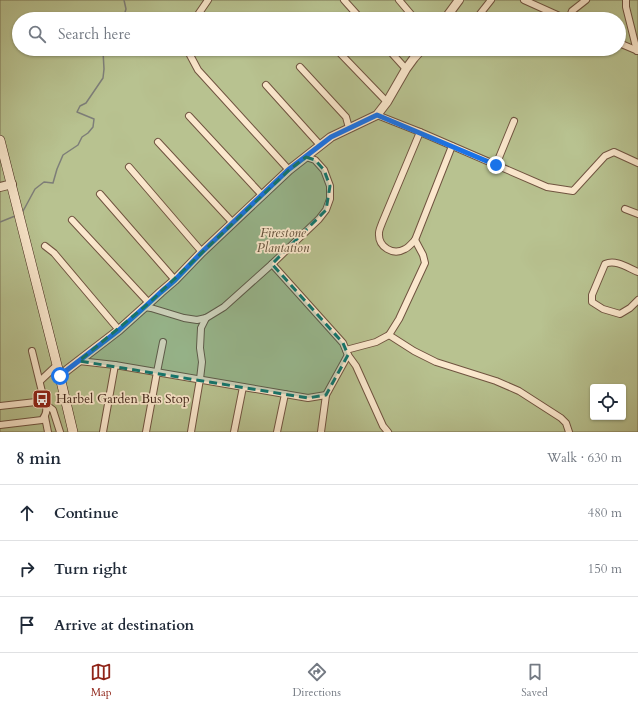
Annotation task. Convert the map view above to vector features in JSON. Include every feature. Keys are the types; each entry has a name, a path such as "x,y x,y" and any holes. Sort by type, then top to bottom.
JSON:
{"main road":[{"path":"0,140 73,432"}],"street":[{"path":"200,12 208,0"},
{"path":"344,0 355,12"},
{"path":"399,0 409,12"},
{"path":"450,12 459,0"},
{"path":"482,12 491,0"},
{"path":"524,0 551,12"},
{"path":"571,12 586,0"},
{"path":"626,0 626,7 638,51"},
{"path":"626,46 638,51"},
{"path":"191,56 198,70 288,170"},
{"path":"343,56 387,102"},
{"path":"394,56 406,69"},
{"path":"60,376 119,330 175,280 202,252 288,170 331,137 377,115 387,102 406,69 416,56"},
{"path":"300,67 346,117 350,128"},
{"path":"266,85 320,145"},
{"path":"377,115 547,187 573,191 606,156 614,152 638,163"},
{"path":"189,116 262,195"},
{"path":"496,165 514,121"},
{"path":"420,132 379,233 380,242 385,248 393,252 400,252 407,248 415,240 452,146"},
{"path":"158,142 233,223"},
{"path":"72,220 151,308 184,318 197,320 206,318 224,308 319,219 326,210 330,199 330,186 324,170 315,160 306,157"},
{"path":"129,167 202,252"},
{"path":"0,187 12,184"},
{"path":"100,194 175,280"},
{"path":"625,209 638,214"},
{"path":"321,432 326,395 347,353 376,342 389,334 400,319 425,263 423,255 415,240"},
{"path":"45,246 54,253 119,330"},
{"path":"638,272 617,263 611,262 605,264 592,295 592,302 603,310 620,314 630,308 638,300"},
{"path":"272,264 343,343 347,353 356,366 383,426 388,432"},
{"path":"191,432 202,362 200,348 201,328 206,318"},
{"path":"389,334 414,352 436,362 496,381 519,391 561,418 566,423 569,432"},
{"path":"146,432 163,342"},
{"path":"32,351 47,408 45,416 48,432"},
{"path":"79,361 115,365 308,398 326,395"},
{"path":"40,381 56,365"},
{"path":"103,432 115,365"},
{"path":"234,432 243,387"},
{"path":"277,432 285,394"},
{"path":"0,406 45,402"},
{"path":"45,402 53,410 60,432"},
{"path":"0,425 42,420 45,416"}],"highlighted area":[{"path":"306,157 315,160 324,170 330,186 326,210 272,264 343,343 348,355 326,395 308,398 79,361 149,303 289,170"}],"green space":[{"name":"Firestone Plantation","path":"0,0 638,0 638,432 0,432"}],"waterway":[{"path":"124,0 125,12"},
{"path":"22,213 35,189 44,182 53,183 63,155 78,145 82,137 93,127 94,119 77,112 80,106 86,103 103,78 103,56"},
{"path":"0,222 15,216"}],"place":[{"name":"Harbel Garden Bus Stop","path":"42,399"}],"route":[{"path":"60,376 119,330 175,280 202,252 288,170 331,137 377,115 496,165"}]}
